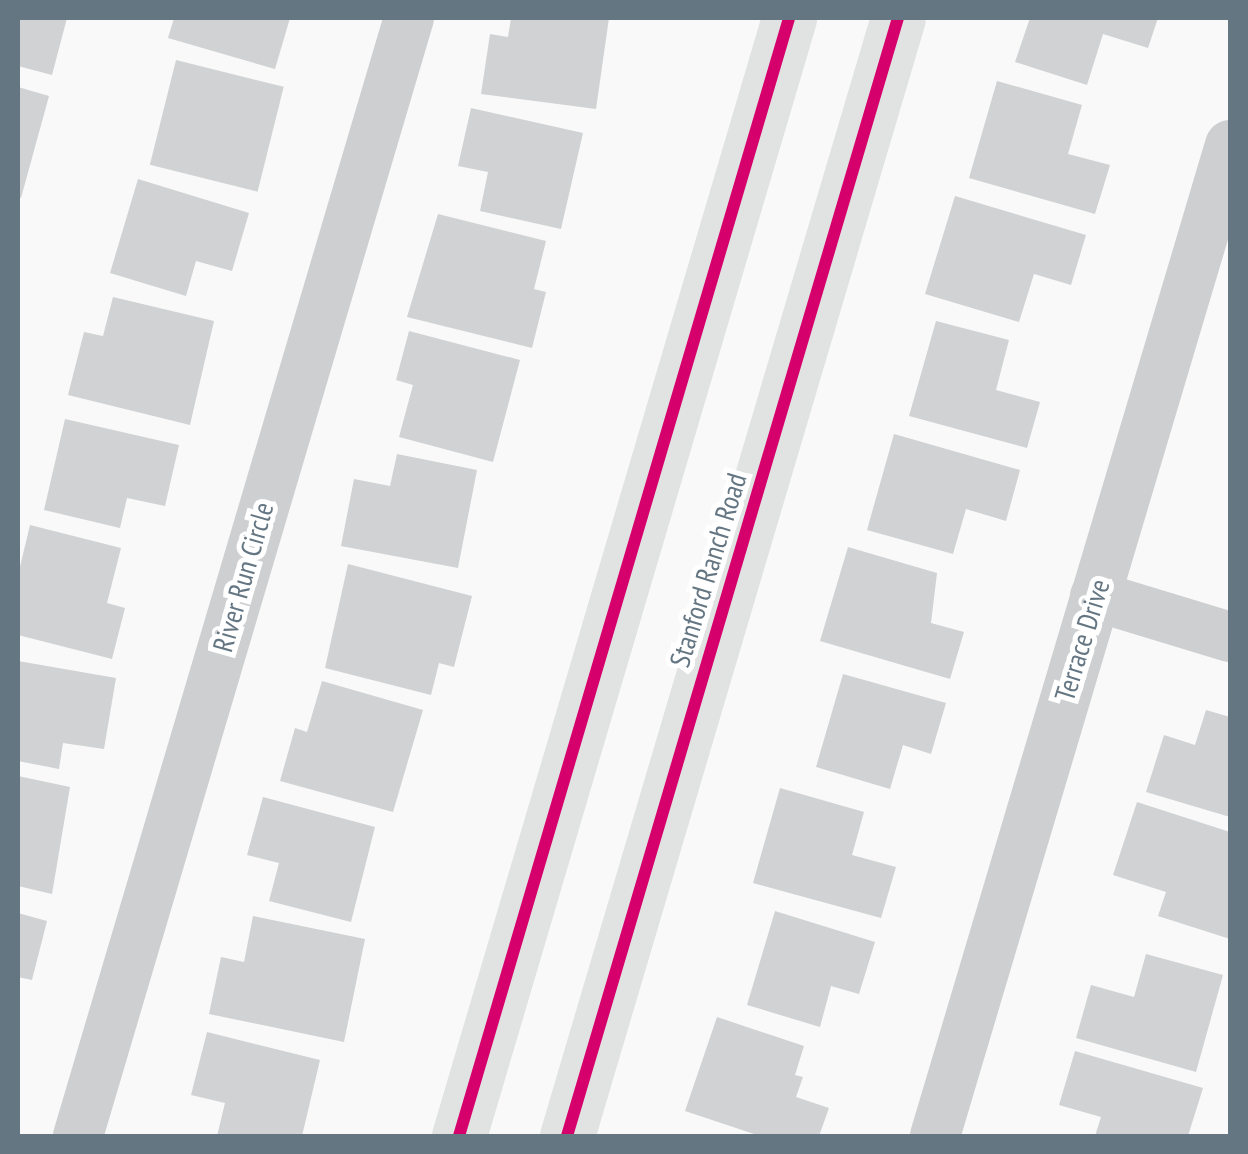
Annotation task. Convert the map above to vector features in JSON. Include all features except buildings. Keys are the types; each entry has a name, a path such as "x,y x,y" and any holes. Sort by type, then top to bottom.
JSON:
{"main road":[{"path":"459,1136 789,18"},
{"name":"Stanford Ranch Road","path":"567,1136 898,18"}],"street":[{"name":"River Run Circle","path":"78,1136 408,18"},
{"name":"Terrace Drive","path":"935,1136 1230,145"},
{"path":"1095,596 1230,637"}],"cycle path":[{"path":"459,1136 789,18"},
{"path":"567,1136 898,18"}]}
